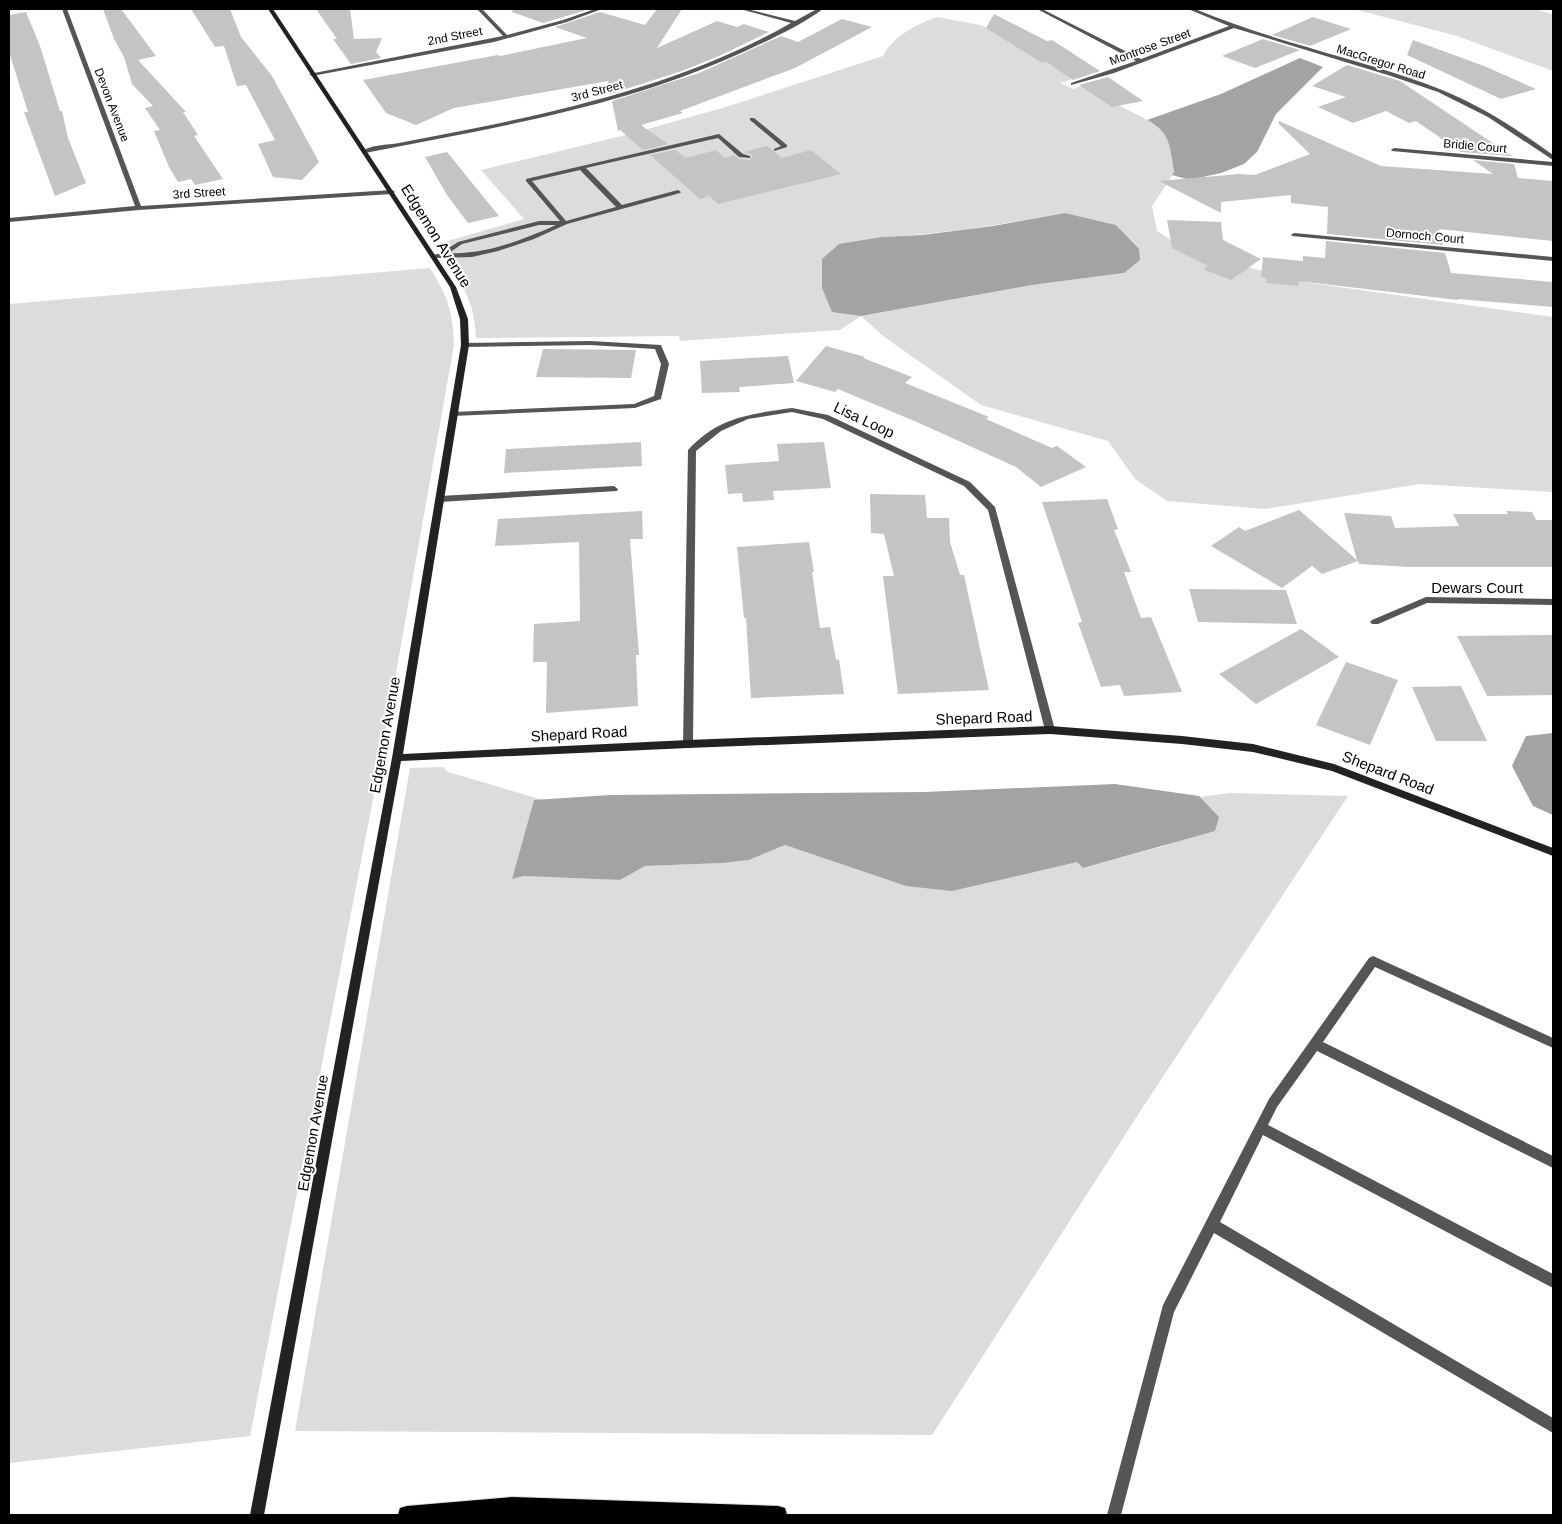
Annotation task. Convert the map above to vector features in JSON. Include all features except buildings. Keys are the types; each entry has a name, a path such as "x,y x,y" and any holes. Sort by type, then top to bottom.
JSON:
{"main road":[{"path":"408,1515 512,1506 696,1514 778,1515"}],"street":[{"name":"Devon Avenue","path":"64,9 139,208"},
{"name":"Edgemon Avenue","path":"257,1515 397,758 465,345 464,318 453,287 270,9"},
{"path":"479,9 505,36"},
{"name":"2nd Street","path":"312,74 542,28 599,9"},
{"path":"742,9 797,24"},
{"name":"3rd Street","path":"365,151 561,112 670,82 765,41 820,9"},
{"path":"1039,9 1141,61"},
{"name":"MacGregor Road","path":"1191,9 1267,38 1378,69 1424,85 1480,110 1521,134 1553,158"},
{"name":"Montrose Street","path":"1073,84 1141,61 1233,26"},
{"path":"752,119 785,146 776,150"},
{"path":"565,222 528,180 719,136 741,156 748,157"},
{"name":"Bridie Court","path":"1394,150 1553,164"},
{"path":"582,168 619,206"},
{"name":"3rd Street","path":"9,220 139,208 392,192"},
{"path":"433,256 444,254 471,256 542,234 565,222 619,206 678,192"},
{"path":"444,254 460,242 538,223 565,222"},
{"name":"Dornoch Court","path":"1294,235 1553,259"},
{"path":"453,414 635,406 658,397 665,364 658,347 590,343 465,345"},
{"name":"Lisa Loop","path":"688,744 692,450 718,429 746,417 792,410 826,417 967,484 992,509 1050,730"},
{"path":"440,499 614,489"},
{"name":"Dewars Court","path":"1375,622 1426,600 1553,602"},
{"name":"Shepard Road","path":"397,758 688,744 1050,730 1182,740 1262,750 1334,768 1553,852"},
{"path":"1114,1515 1168,1310 1272,1103 1373,961 1553,1043"},
{"path":"1315,1044 1553,1162"},
{"path":"1261,1127 1553,1281"},
{"path":"1211,1224 1553,1426"}],"shaded area":[{"path":"1354,9 1534,9 1553,14 1553,71 1457,36"},
{"path":"937,17 980,25 1037,49 1072,79 1061,83 1073,89 1081,86 1159,126 1169,142 1174,173 1152,206 1157,231 1191,253 1311,283 1553,317 1553,492 1420,484 1265,509 1167,501 1135,479 1108,441 981,405 883,336 861,316 840,330 680,341 679,336 476,338 473,313 465,291 440,250 441,243 524,219 481,170 626,135 726,107 883,56 899,37 914,27","holes":["1065,213 1116,225 1123,233 1124,273 1032,285 861,316 882,237 974,228"]},
{"path":"1300,58 1323,67 1276,114 1257,152 1244,164 1221,173 1190,180 1172,175 1174,172 1165,135 1147,120 1221,94"},
{"path":"1065,213 1116,225 1139,249 1140,260 1124,273 1032,285 861,316 832,312 822,288 822,259 839,244 882,237 922,235 993,226"},
{"path":"430,268 441,287 451,313 454,345 381,758 250,1436 9,1463 9,304"},
{"path":"1553,733 1553,815 1533,806 1512,766 1526,736"},
{"path":"443,767 448,772 543,800 534,801 512,879 524,876 620,880 645,866 749,860 785,845 906,886 1024,873 1077,862 1083,868 1164,846 1219,817 1200,797 1230,793 1348,796 1143,1107 932,1435 295,1431 410,768"},
{"path":"1115,784 1199,796 1219,817 1215,831 1083,868 1077,862 952,891 906,886 785,845 749,860 645,866 620,880 524,876 512,879 534,800 610,795 924,792"}]}
